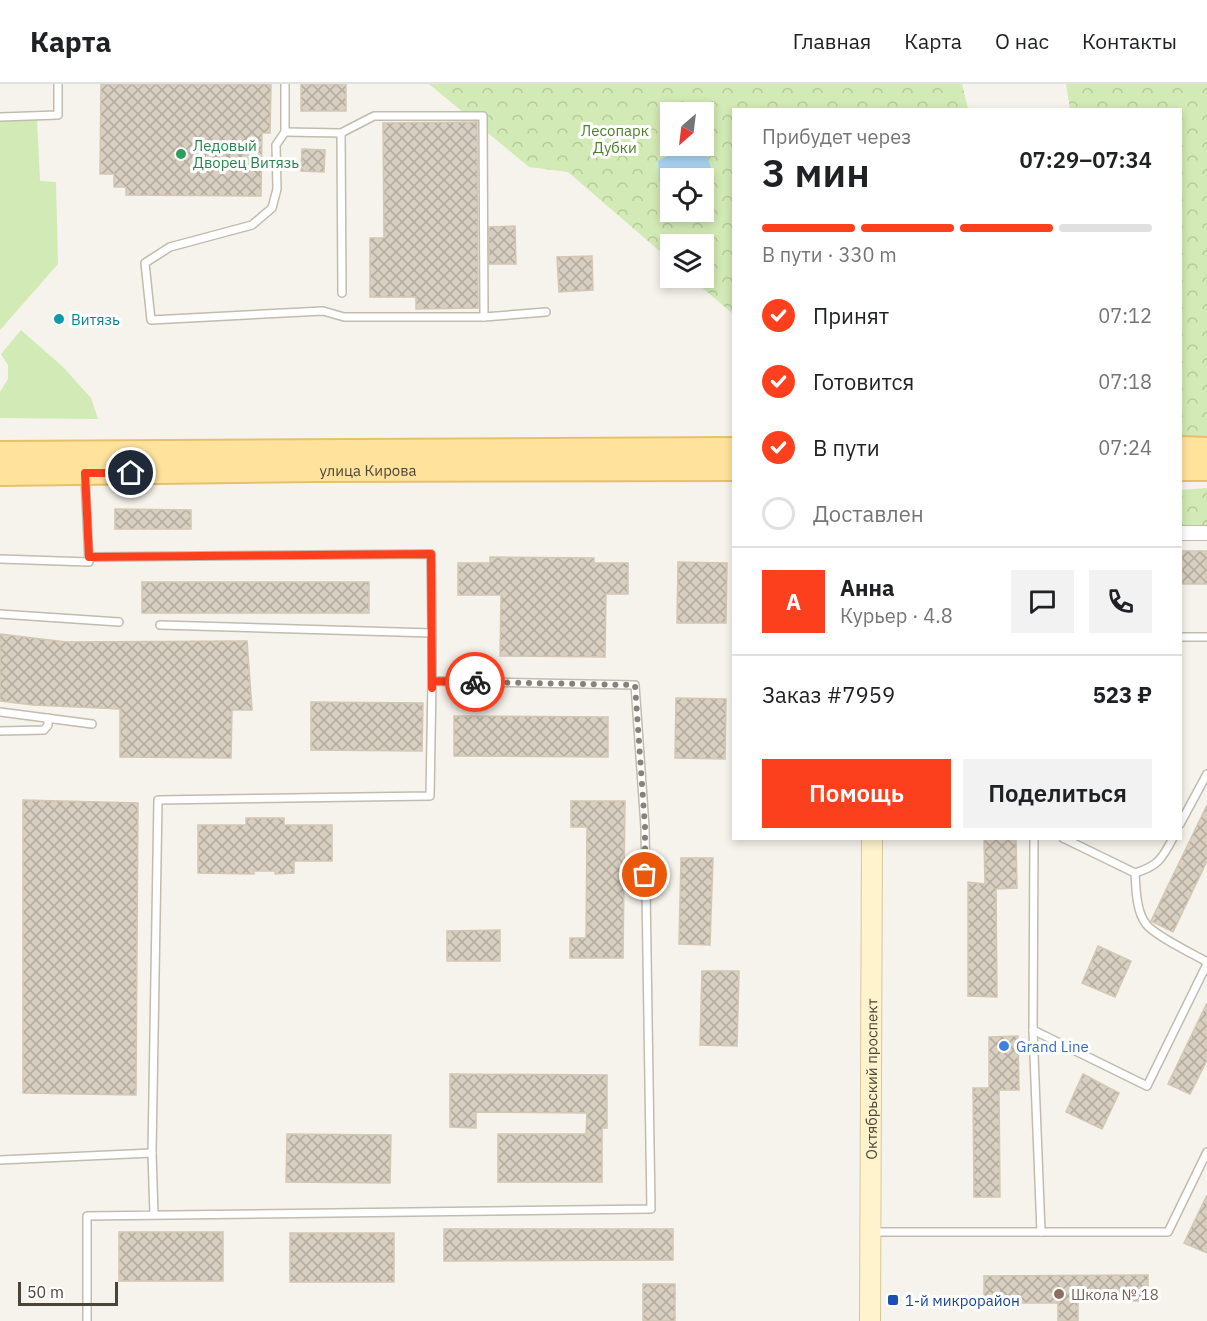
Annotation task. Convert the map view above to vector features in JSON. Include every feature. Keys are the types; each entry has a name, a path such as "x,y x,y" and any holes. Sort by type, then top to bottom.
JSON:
{"main road":[{"path":"1182,448 1207,449"},
{"name":"улица Кирова","path":"0,453 732,449"},
{"name":"улица Кирова","path":"0,474 732,469"},
{"path":"1182,469 1207,469"},
{"name":"Октябрьский проспект","path":"870,1321 872,840"}],"street":[{"path":"1182,533 1207,533"}],"lane":[{"path":"0,117 58,115 58,84"},
{"path":"285,84 285,132 276,145 277,189 272,208 252,225 170,247 145,263 151,320 323,310 344,317 484,317 546,312"},
{"path":"285,132 341,133 374,116 483,116 484,317"},
{"path":"341,133 342,292"},
{"path":"0,559 89,562 85,473"},
{"path":"89,557 431,554 430,796 158,800 152,1153 154,1215"},
{"path":"0,614 119,622"},
{"path":"160,626 432,633"},
{"path":"1182,637 1207,637"},
{"path":"87,1321 87,1216 651,1209 645,827 635,685 432,681 432,688"},
{"path":"0,712 92,724"},
{"path":"0,731 44,730 48,725 48,718"},
{"path":"1182,820 1207,774"},
{"path":"1034,840 1033,1030 1041,1232"},
{"path":"1067,840 1135,873 1150,868 1165,854 1172,840"},
{"path":"1033,1030 1147,1086 1207,963 1166,939 1146,924 1138,905 1135,873"},
{"path":"870,1232 1168,1232 1207,1152"},
{"path":"0,1160 152,1153"}],"green space":[{"name":"Лесопарк Дубки","path":"429,84 962,84 968,108 732,108 732,313 703,288 714,288 714,234 660,234 660,251 568,172 529,167"},
{"path":"1066,84 1207,84 1207,442 1182,442 1182,108 1070,108"},
{"path":"37,119 40,181 56,182 58,264 0,330 0,120"},
{"path":"21,330 63,367 91,398 98,419 0,418 0,392 8,379 8,365 1,354"},
{"path":"1207,488 1207,527 1182,528 1182,490"}],"water":[{"path":"667,156 707,156 711,168 660,168 660,182 658,161"}],"building":[{"name":"Ледовый Дворец Витязь","path":"101,84 271,84 270,133 262,133 261,196 126,195 126,187 114,187 114,174 100,174"},
{"path":"301,84 346,84 346,111 301,111"},
{"path":"477,122 478,308 416,309 416,297 370,297 370,238 384,238 383,123"},
{"path":"302,149 325,150 324,172 301,171"},
{"path":"515,226 516,264 489,264 489,227"},
{"path":"592,256 593,290 559,292 557,257"},
{"path":"115,509 191,510 191,529 115,529"},
{"path":"1182,551 1207,551 1207,584 1182,584"},
{"path":"490,557 594,558 594,563 628,563 628,594 606,594 605,657 500,656 501,595 458,595 458,563 490,563"},
{"path":"678,562 727,563 726,623 677,623"},
{"path":"142,582 369,582 369,613 142,613"},
{"path":"0,634 66,642 247,641 252,710 232,710 231,758 120,757 120,709 0,701"},
{"path":"676,698 726,699 725,759 675,758"},
{"path":"311,702 423,703 422,751 311,750"},
{"path":"454,716 608,717 608,757 454,756"},
{"path":"23,800 138,803 136,1095 23,1093"},
{"path":"571,801 625,801 623,958 570,958 570,938 586,938 587,827 571,827"},
{"path":"1207,805 1207,861 1173,932 1151,921"},
{"path":"246,818 284,818 284,825 332,825 332,861 294,861 294,873 275,874 275,871 254,871 254,874 198,873 198,825 246,825"},
{"path":"984,840 1016,840 1017,888 996,889 997,997 968,996 968,882 985,884"},
{"path":"681,858 713,858 710,945 679,944"},
{"path":"500,930 500,961 447,961 447,931"},
{"path":"1098,946 1131,961 1115,997 1082,983"},
{"path":"702,971 739,971 737,1046 700,1045"},
{"path":"1207,1003 1207,1060 1190,1094 1168,1084"},
{"path":"1018,1036 1019,1090 999,1090 1000,1197 974,1197 973,1088 989,1088 989,1037"},
{"path":"450,1074 607,1075 607,1128 602,1128 602,1182 498,1182 498,1134 586,1134 587,1113 476,1112 476,1128 450,1127"},
{"path":"1083,1074 1119,1093 1102,1129 1066,1112"},
{"path":"287,1134 391,1135 390,1183 286,1182"},
{"path":"1207,1195 1207,1253 1184,1243"},
{"path":"444,1229 673,1229 673,1260 444,1261"},
{"path":"119,1232 223,1232 223,1281 119,1281"},
{"path":"290,1233 394,1233 394,1282 290,1282"},
{"path":"1148,1275 1148,1301 1078,1301 1078,1321 1058,1321 1058,1303 984,1303 984,1276"},
{"path":"643,1284 675,1284 675,1321 643,1321"}],"way so far":[{"path":"475,682 635,685 645,827 645,875"}],"place":[{"name":"Ледовый Дворец Витязь","path":"181,154"},
{"name":"Витязь","path":"59,319"},
{"name":"Grand Line","path":"1004,1046"},
{"name":"Школа № 18","path":"1059,1294"},
{"name":"1-й микрорайон","path":"893,1300"}],"route":[{"path":"131,473 85,473 89,557 431,554 432,688 432,681 475,682"}]}
